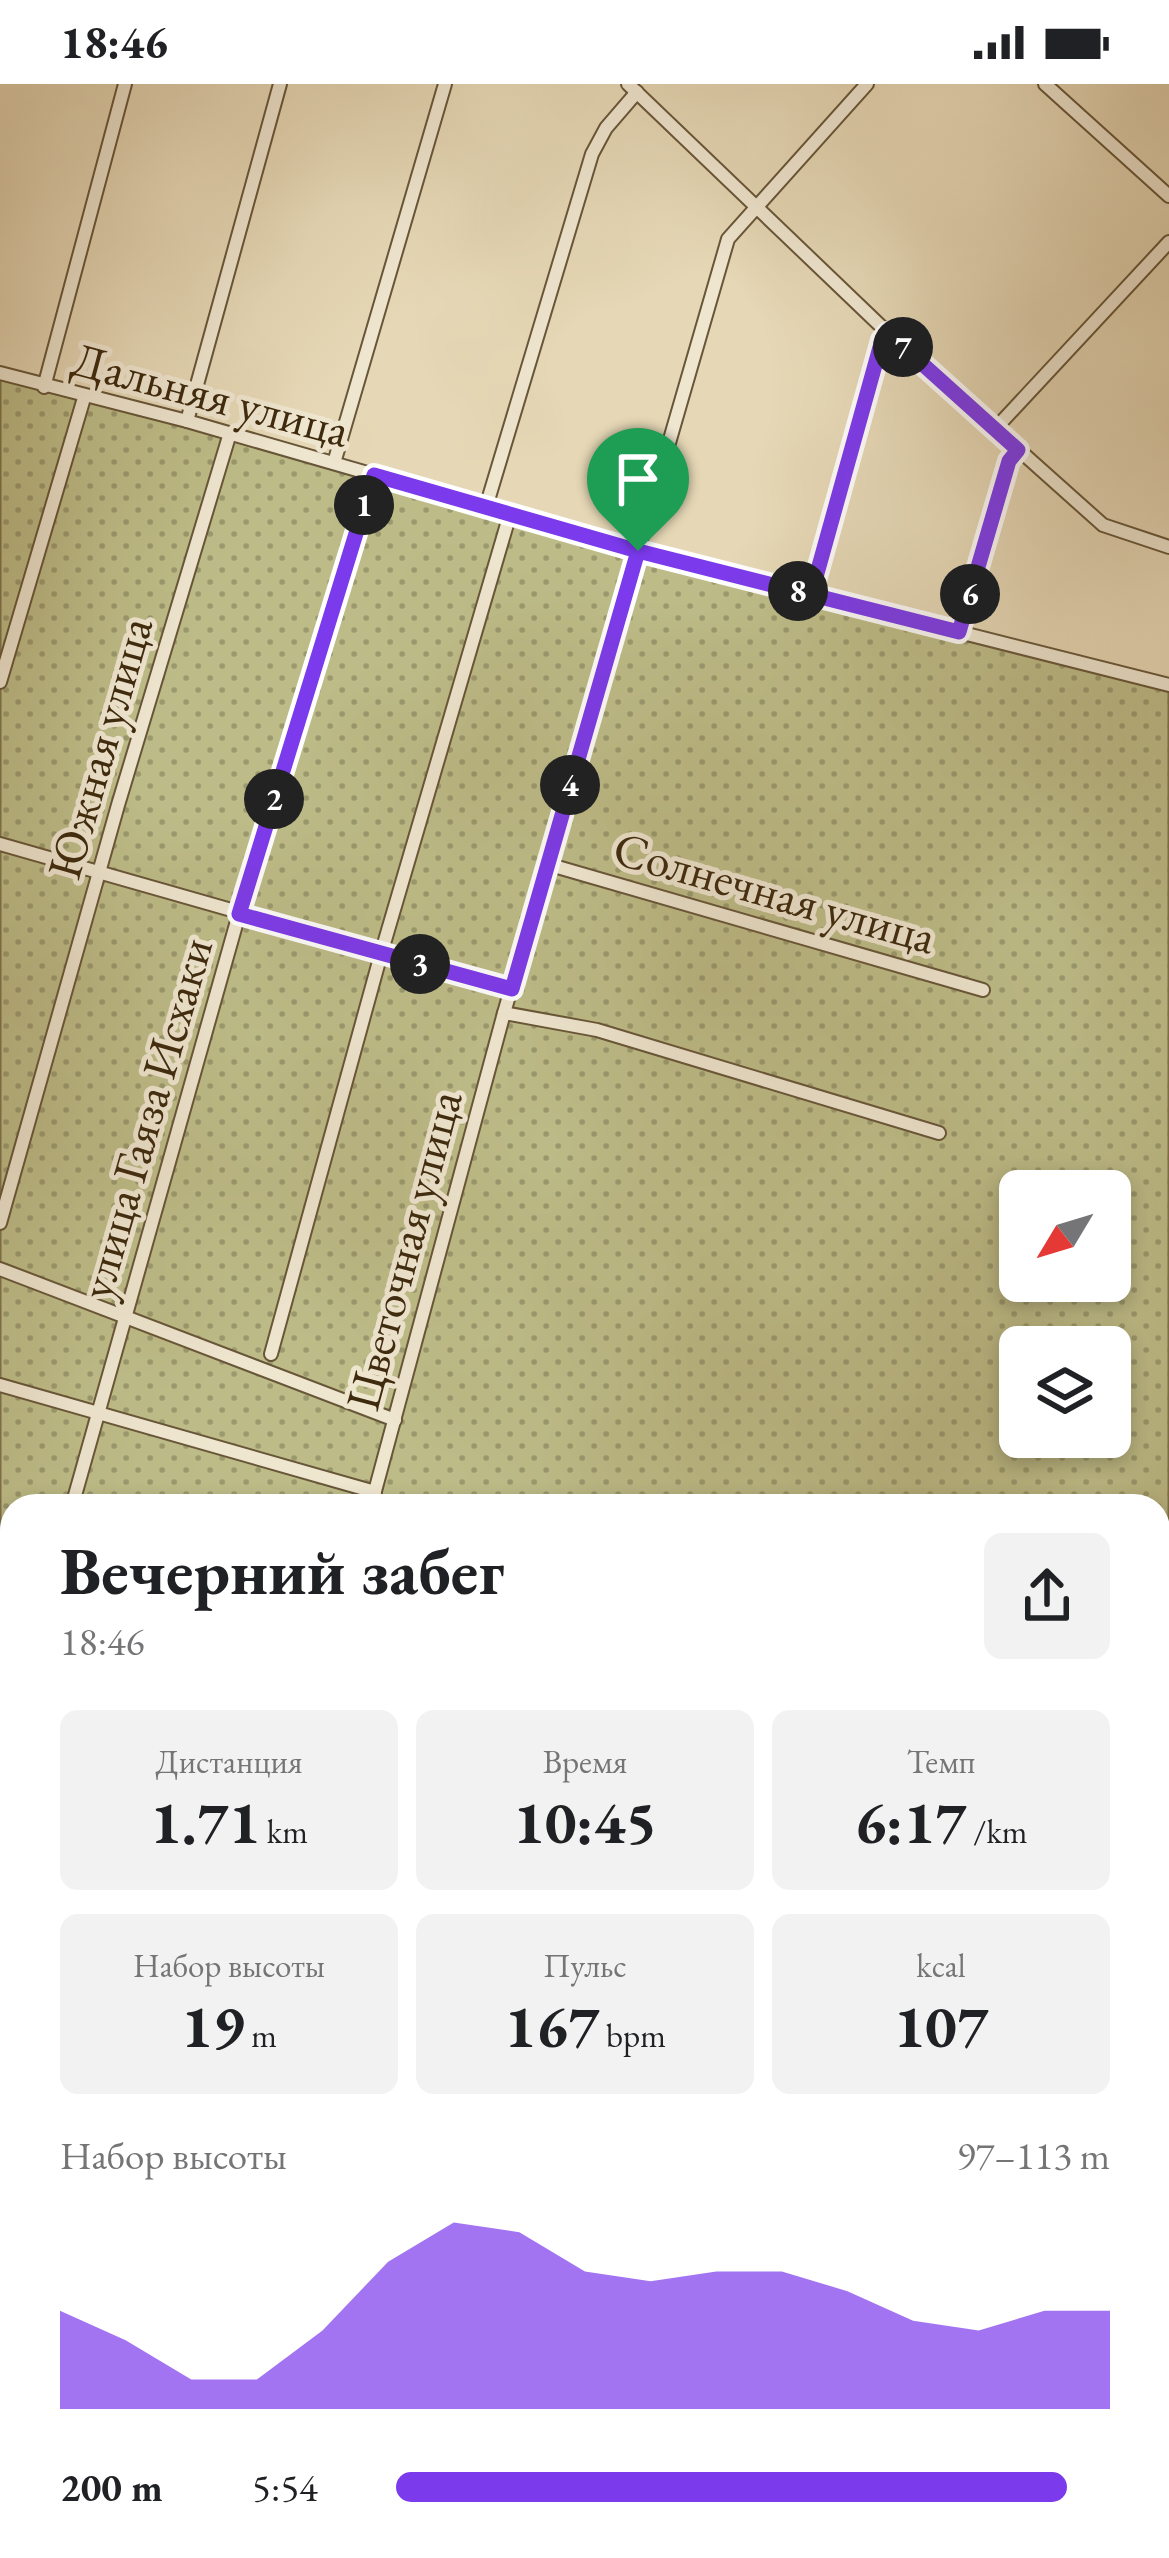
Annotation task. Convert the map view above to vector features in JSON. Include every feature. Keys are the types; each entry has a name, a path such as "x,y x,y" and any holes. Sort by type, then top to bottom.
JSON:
{"street":[{"path":"44,386 125,84"},
{"path":"188,421 280,84"},
{"path":"334,463 445,84"},
{"name":"Цветочная улица","path":"374,1494 504,1013 728,239 867,84"},
{"path":"1045,84 1169,196"},
{"path":"487,507 592,154 633,88 888,333 1103,525 1169,547"},
{"path":"995,429 1169,242"},
{"path":"811,595 882,340 888,333"},
{"name":"Дальняя улица","path":"0,374 188,421 638,551 1169,685"},
{"path":"0,682 84,398"},
{"name":"Южная улица","path":"0,1223 230,434"},
{"path":"959,632 1009,461 1018,450"},
{"name":"улица Гаяза Исхаки","path":"75,1494 239,914 374,475"},
{"path":"271,1354 381,954 511,514"},
{"path":"0,844 512,989"},
{"name":"Солнечная улица","path":"547,864 983,990"},
{"path":"504,1013 597,1030 939,1132"},
{"path":"0,1269 395,1420"},
{"path":"0,1384 357,1494"}],"shaded area":[{"path":"0,374 531,526 1169,689 1169,1494 0,1494"}],"route":[{"path":"638,551 374,475 239,914 512,989 638,551 811,595 959,632 1009,461 1018,450 888,333 882,340 811,595 638,551"}]}
